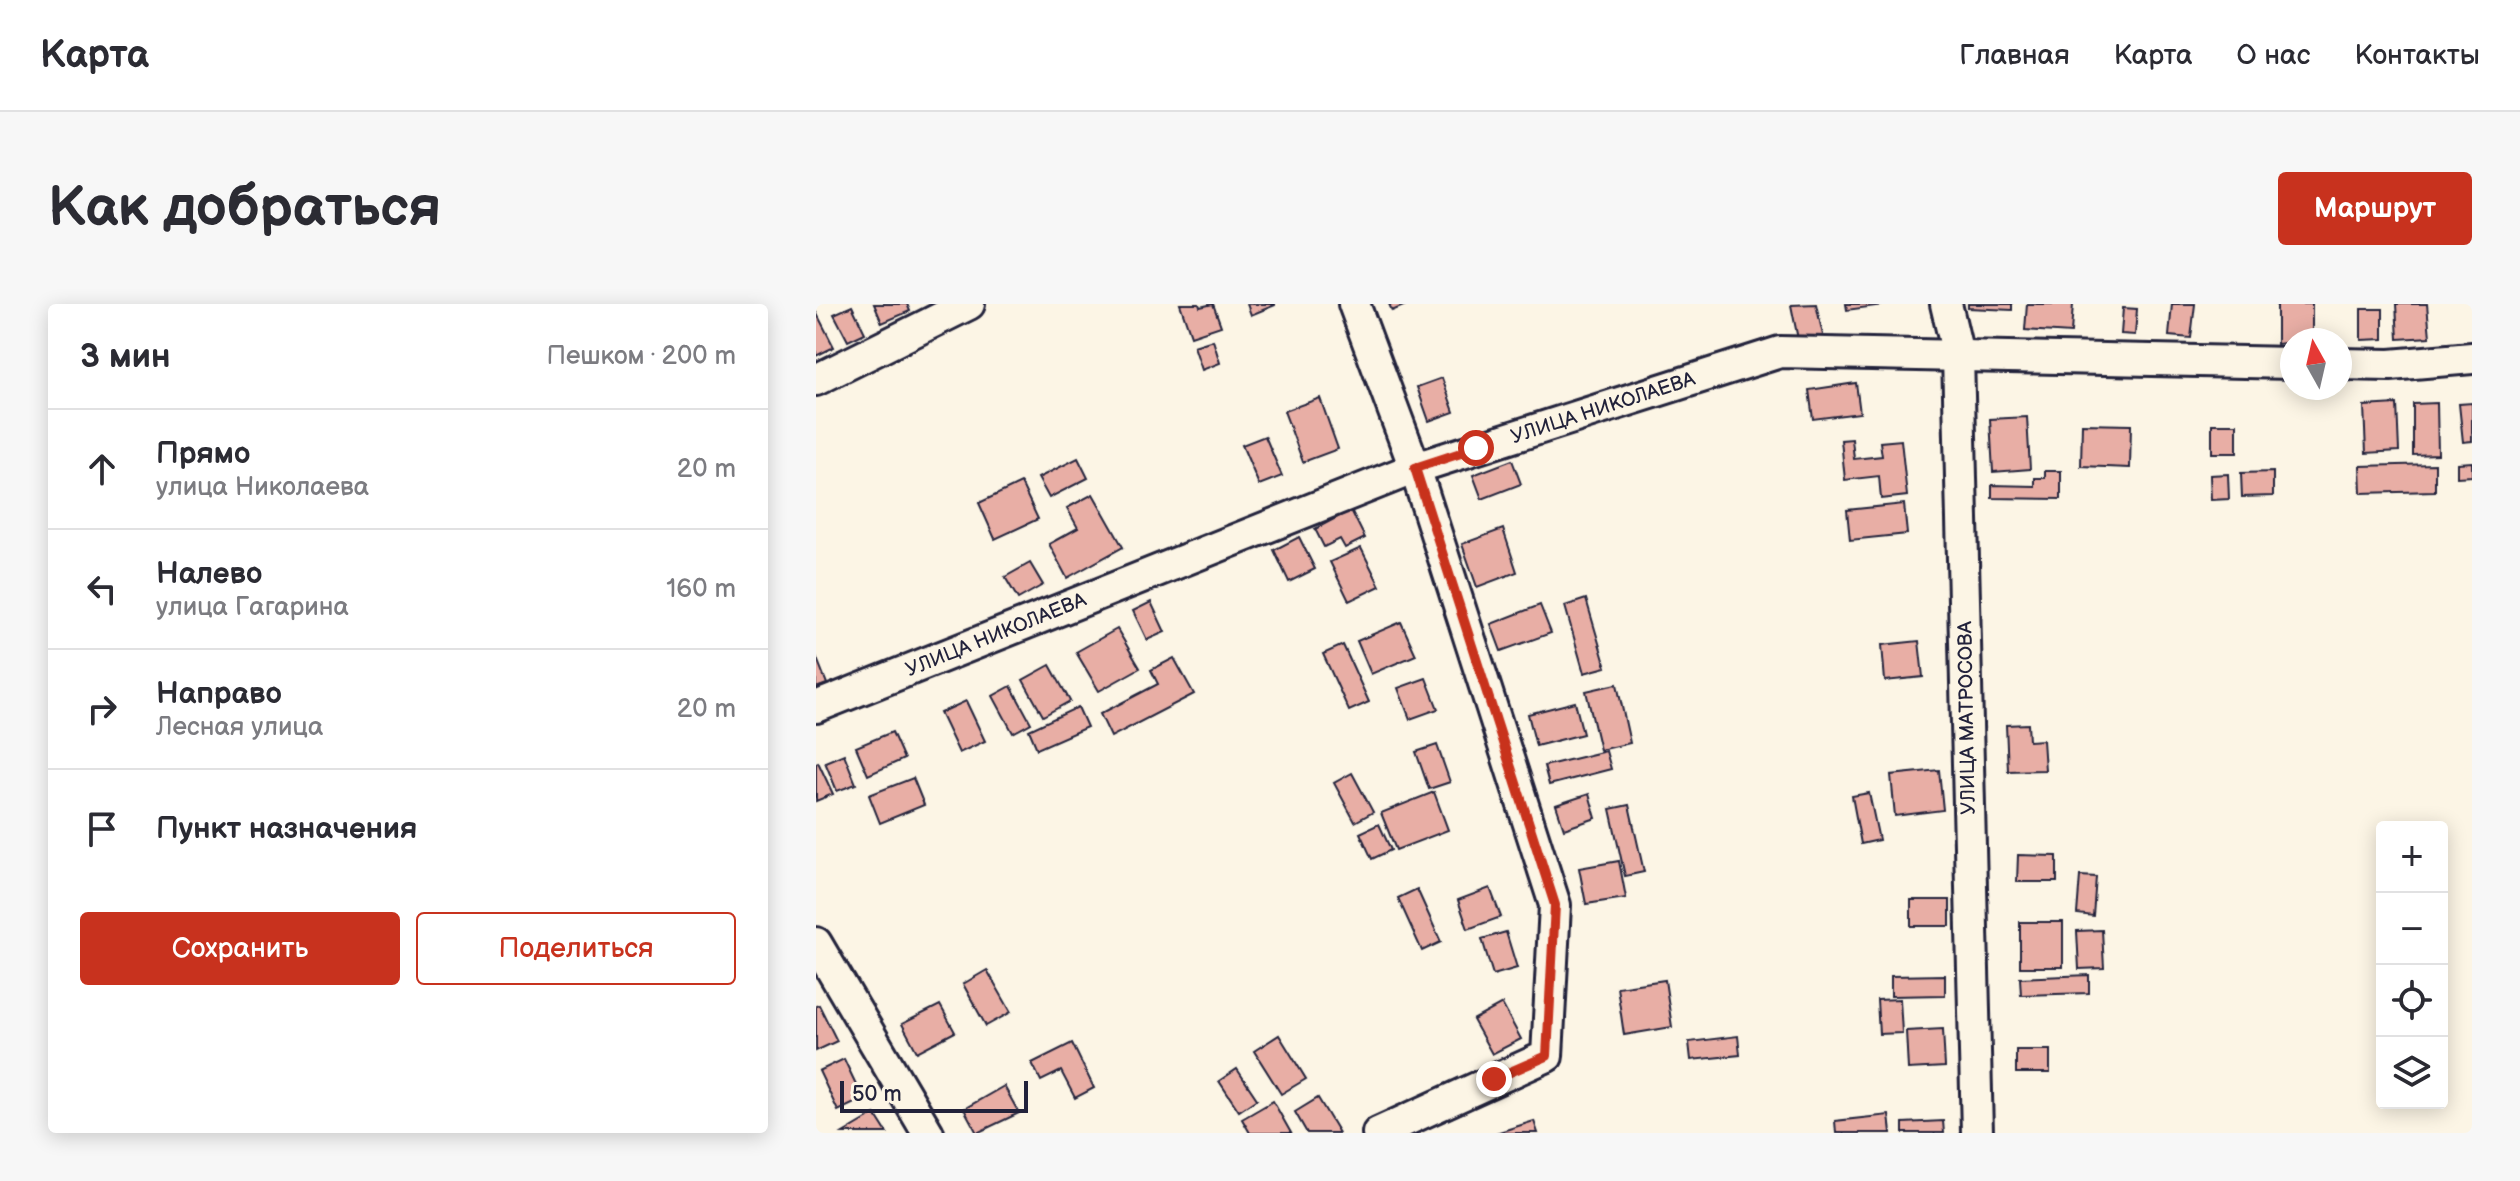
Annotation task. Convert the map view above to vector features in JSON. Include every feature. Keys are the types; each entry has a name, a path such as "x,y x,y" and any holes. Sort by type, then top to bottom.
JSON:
{"street":[{"path":"816,380 969,304"},
{"path":"1354,304 1415,468 1555,905 1547,1056 1378,1133"},
{"name":"УЛИЦА МАТРОСОВА","path":"1946,304 1958,355 1977,1133"},
{"name":"УЛИЦА НИКОЛАЕВА","path":"816,707 1415,468 1780,352 2280,363"},
{"path":"2352,364 2390,365 2472,358"},
{"path":"816,943 928,1133"}],"building":[{"path":"874,304 907,304 910,311 882,323"},
{"path":"1180,304 1199,304 1200,307 1213,304 1221,326 1191,336"},
{"path":"1247,304 1275,304 1275,305 1251,315"},
{"path":"1389,304 1408,304 1392,311"},
{"path":"1816,304 1825,344 1800,349 1791,305"},
{"path":"1846,304 1890,304 1847,310"},
{"path":"1968,304 2012,304 2012,310 1968,308"},
{"path":"2027,304 2073,304 2071,333 2025,330"},
{"path":"2172,304 2195,304 2191,338 2169,336"},
{"path":"2277,304 2312,304 2312,328 2280,328 2280,344 2277,344"},
{"path":"2396,304 2427,304 2430,337 2398,339"},
{"path":"852,306 865,333 848,341 834,314"},
{"path":"2123,308 2137,309 2135,335 2121,334"},
{"path":"2361,309 2383,309 2383,339 2361,340"},
{"path":"816,312 834,347 816,356"},
{"path":"1213,340 1220,363 1202,370 1194,346"},
{"path":"1442,378 1454,412 1429,421 1417,387"},
{"path":"1856,383 1860,413 1813,419 1809,390"},
{"path":"1320,398 1338,449 1303,462 1284,411"},
{"path":"2437,403 2438,454 2413,455 2413,404"},
{"path":"2472,403 2472,441 2463,442 2459,404"},
{"path":"2397,404 2399,451 2366,453 2364,406"},
{"path":"2027,417 2030,469 1993,472 1990,419"},
{"path":"2082,424 2131,425 2130,468 2081,466"},
{"path":"2212,424 2237,424 2237,453 2212,453"},
{"path":"1265,436 1282,476 1259,485 1242,445"},
{"path":"1852,439 1854,459 1882,456 1880,442 1901,440 1907,496 1881,499 1879,476 1845,480 1841,440"},
{"path":"1078,458 1088,478 1049,498 1038,478"},
{"path":"1512,460 1521,484 1482,499 1473,475"},
{"path":"2472,462 2472,476 2457,477 2457,463"},
{"path":"2435,464 2435,491 2361,493 2360,466"},
{"path":"2045,471 2061,471 2061,499 1992,498 1992,485 2035,486 2035,478 2045,478"},
{"path":"2273,472 2273,496 2242,497 2241,473"},
{"path":"2228,474 2229,499 2211,500 2210,475"},
{"path":"1021,483 1038,519 995,539 979,503"},
{"path":"1093,494 1123,547 1067,578 1049,544 1078,528 1067,508"},
{"path":"1904,504 1907,534 1850,540 1847,510"},
{"path":"1351,510 1365,538 1345,548 1340,539 1324,547 1315,529"},
{"path":"1503,529 1517,572 1477,587 1462,544"},
{"path":"1299,537 1315,569 1289,582 1274,550"},
{"path":"1361,548 1380,586 1349,601 1330,562"},
{"path":"1030,563 1043,585 1018,599 1005,577"},
{"path":"1586,599 1606,667 1584,673 1565,606"},
{"path":"1151,602 1165,632 1147,640 1133,611"},
{"path":"1540,605 1551,633 1501,651 1491,624"},
{"path":"1401,622 1416,655 1371,674 1357,641"},
{"path":"1117,629 1140,668 1099,691 1076,652"},
{"path":"1919,641 1923,677 1885,681 1882,645"},
{"path":"1343,645 1369,702 1349,711 1323,654"},
{"path":"816,656 827,684 816,688"},
{"path":"1174,658 1194,694 1111,737 1100,714 1158,684 1151,670"},
{"path":"1050,665 1070,701 1043,716 1023,680"},
{"path":"1426,678 1438,709 1410,719 1398,688"},
{"path":"1617,684 1630,743 1600,750 1586,691"},
{"path":"1011,686 1031,723 1013,733 993,696"},
{"path":"966,701 985,741 959,753 940,713"},
{"path":"1575,702 1583,734 1536,746 1528,714"},
{"path":"1078,707 1087,727 1037,749 1029,730"},
{"path":"2028,724 2029,741 2043,740 2045,770 2008,771 2006,725"},
{"path":"892,732 904,759 868,775 856,747"},
{"path":"1437,745 1450,782 1429,789 1416,752"},
{"path":"1606,751 1611,769 1549,785 1544,766"},
{"path":"844,754 856,784 837,791 825,762"},
{"path":"816,763 833,794 816,801"},
{"path":"1939,770 1943,810 1895,816 1891,775"},
{"path":"1352,773 1373,812 1355,822 1334,783"},
{"path":"913,778 924,805 880,823 869,795"},
{"path":"1434,792 1448,830 1396,850 1381,813"},
{"path":"1869,793 1879,840 1861,844 1852,796"},
{"path":"1589,794 1596,818 1564,829 1556,805"},
{"path":"1629,805 1644,872 1625,876 1610,809"},
{"path":"1379,824 1391,850 1372,859 1360,833"},
{"path":"2018,855 2057,856 2057,882 2017,882"},
{"path":"1619,861 1626,898 1586,904 1579,868"},
{"path":"2080,876 2096,877 2093,916 2077,914"},
{"path":"1490,888 1501,917 1468,929 1458,900"},
{"path":"1417,889 1441,942 1422,951 1398,898"},
{"path":"1911,900 1950,900 1950,926 1911,926"},
{"path":"2020,922 2063,922 2063,967 2020,967"},
{"path":"2102,930 2104,968 2079,969 2077,931"},
{"path":"1506,932 1517,968 1493,975 1482,939"},
{"path":"987,970 1011,1012 986,1026 963,984"},
{"path":"1945,975 1945,995 1891,996 1891,976"},
{"path":"2089,975 2089,993 2021,995 2020,978"},
{"path":"1665,980 1672,1027 1624,1035 1617,987"},
{"path":"1900,999 1902,1033 1879,1034 1877,1000"},
{"path":"1502,1004 1521,1039 1492,1054 1473,1020"},
{"path":"819,1005 837,1041 816,1051 816,1006"},
{"path":"940,1005 955,1032 917,1052 902,1024"},
{"path":"1943,1029 1945,1067 1908,1069 1906,1031"},
{"path":"1279,1035 1306,1079 1281,1094 1254,1051"},
{"path":"1738,1036 1740,1055 1691,1060 1689,1042"},
{"path":"1072,1043 1094,1088 1075,1098 1061,1071 1041,1081 1032,1063"},
{"path":"2016,1050 2050,1050 2050,1073 2016,1073"},
{"path":"844,1059 863,1099 838,1111 819,1071"},
{"path":"1237,1069 1257,1099 1239,1111 1219,1081"},
{"path":"1004,1086 1019,1113 977,1133 964,1109"},
{"path":"1318,1098 1339,1133 1307,1133 1295,1112"},
{"path":"1273,1101 1291,1133 1250,1133 1242,1119"},
{"path":"875,1114 887,1133 843,1133"},
{"path":"1889,1115 1891,1133 1836,1133 1835,1121"},
{"path":"1534,1121 1538,1133 1496,1133"},
{"path":"1943,1121 1944,1133 1903,1133 1903,1123"}],"route":[{"path":"1476,448 1415,468 1555,905 1547,1056 1494,1079"}]}
